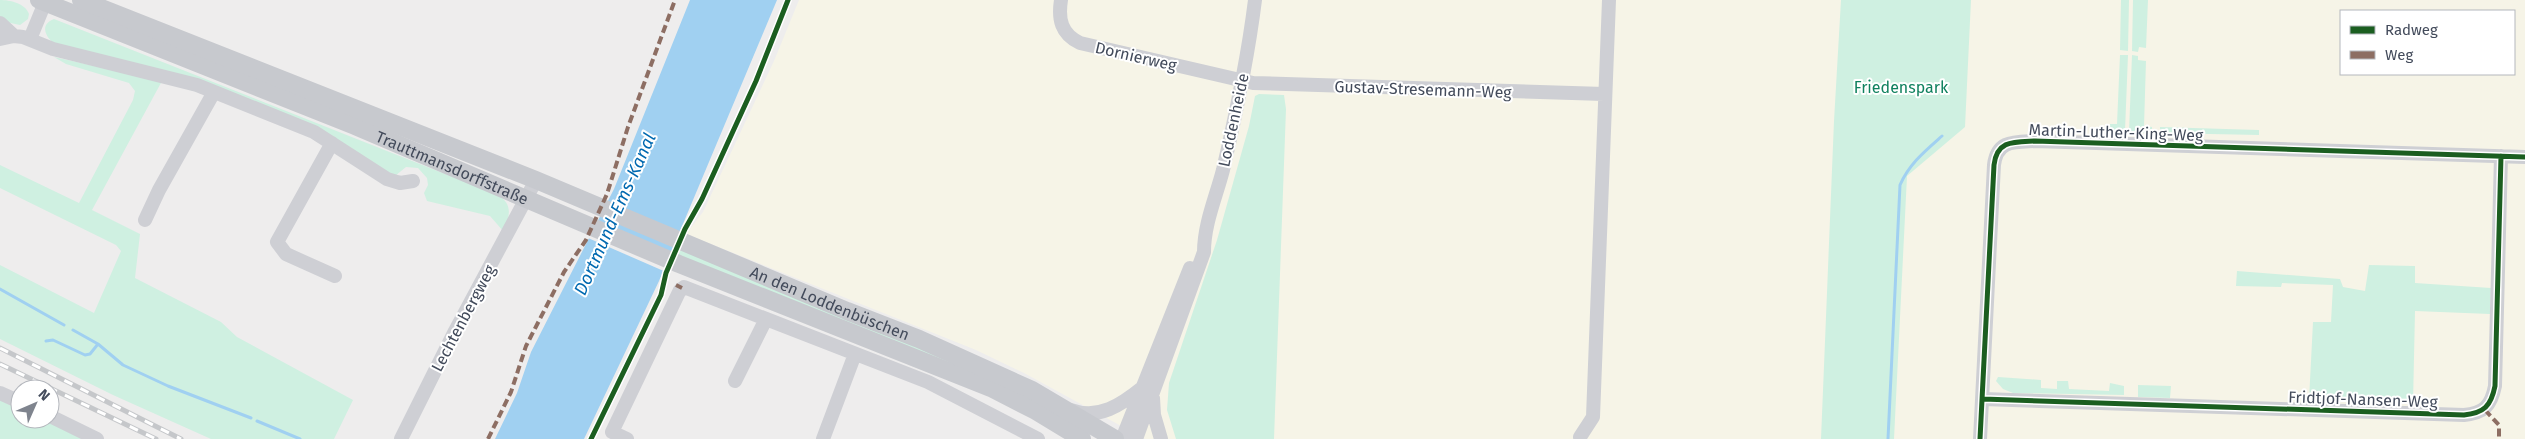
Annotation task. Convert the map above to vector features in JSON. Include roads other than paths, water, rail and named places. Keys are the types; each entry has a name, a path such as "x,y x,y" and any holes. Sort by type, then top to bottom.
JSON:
{"main road":[{"name":"Trauttmansdorffstraße","path":"81,0 536,180"},
{"name":"Trauttmansdorffstraße","path":"43,1 372,133 528,198"},
{"name":"An den Loddenbüschen","path":"536,180 686,244 955,354 1060,405 1116,439"},
{"name":"An den Loddenbüschen","path":"528,198 678,264 993,389 1040,413 1082,439"}],"street":[{"name":"Dornierweg","path":"1061,0 1061,24 1068,34 1080,43 1243,80"},
{"name":"Loddenheide","path":"1122,439 1148,391 1192,287 1204,252 1204,239 1222,172 1243,80 1255,0"},
{"path":"1580,437 1593,417 1609,0"},
{"name":"Trauttmansdorffstraße","path":"30,39 43,1"},
{"name":"Trauttmansdorffstraße","path":"0,24 7,37 30,39 53,48 164,75 214,92 296,124 332,142 387,179 400,183 413,181"},
{"name":"Gustav-Stresemann-Weg","path":"1243,80 1280,85 1604,94"},
{"path":"145,220 159,190 214,92"},
{"name":"Martin-Luther-King-Weg","path":"1980,439 1994,165 1998,150 2006,143 2035,141 2525,157"},
{"path":"332,142 277,242 286,254 335,276"},
{"name":"Fridtjof-Nansen-Weg","path":"1983,399 2447,415 2481,412 2490,402 2495,386 2501,156"},
{"name":"Trauttmansdorffstraße","path":"528,198 536,180"},
{"name":"Lechtenbergweg","path":"401,439 455,331 528,198"},
{"path":"627,439 612,432 682,288 687,288 928,382 1038,439"},
{"path":"735,381 766,319"},
{"path":"823,439 855,354"},
{"name":"Loddenheide","path":"1136,439 1148,391"},
{"path":"1060,405 1079,412 1094,413 1114,408 1148,391 1160,439"},
{"path":"1040,413 1066,439"},
{"path":"60,421 97,439"}],"water":[{"name":"Dortmund-Ems-Kanal","path":"690,0 777,0 659,281 584,439 495,439 517,393 531,352 614,189"}],"waterway":[{"path":"1888,439 1900,185 1913,164 1942,136"},
{"path":"0,289 64,325"},
{"path":"73,330 98,344 123,365 168,386 251,418"},
{"path":"46,341 53,340 85,355 90,354 98,344"},
{"path":"257,421 300,439"}],"railway":[{"path":"0,348 181,439"},
{"path":"0,364 156,439"}],"park label":[{"name":"Friedenspark","path":"1901,87"}]}
